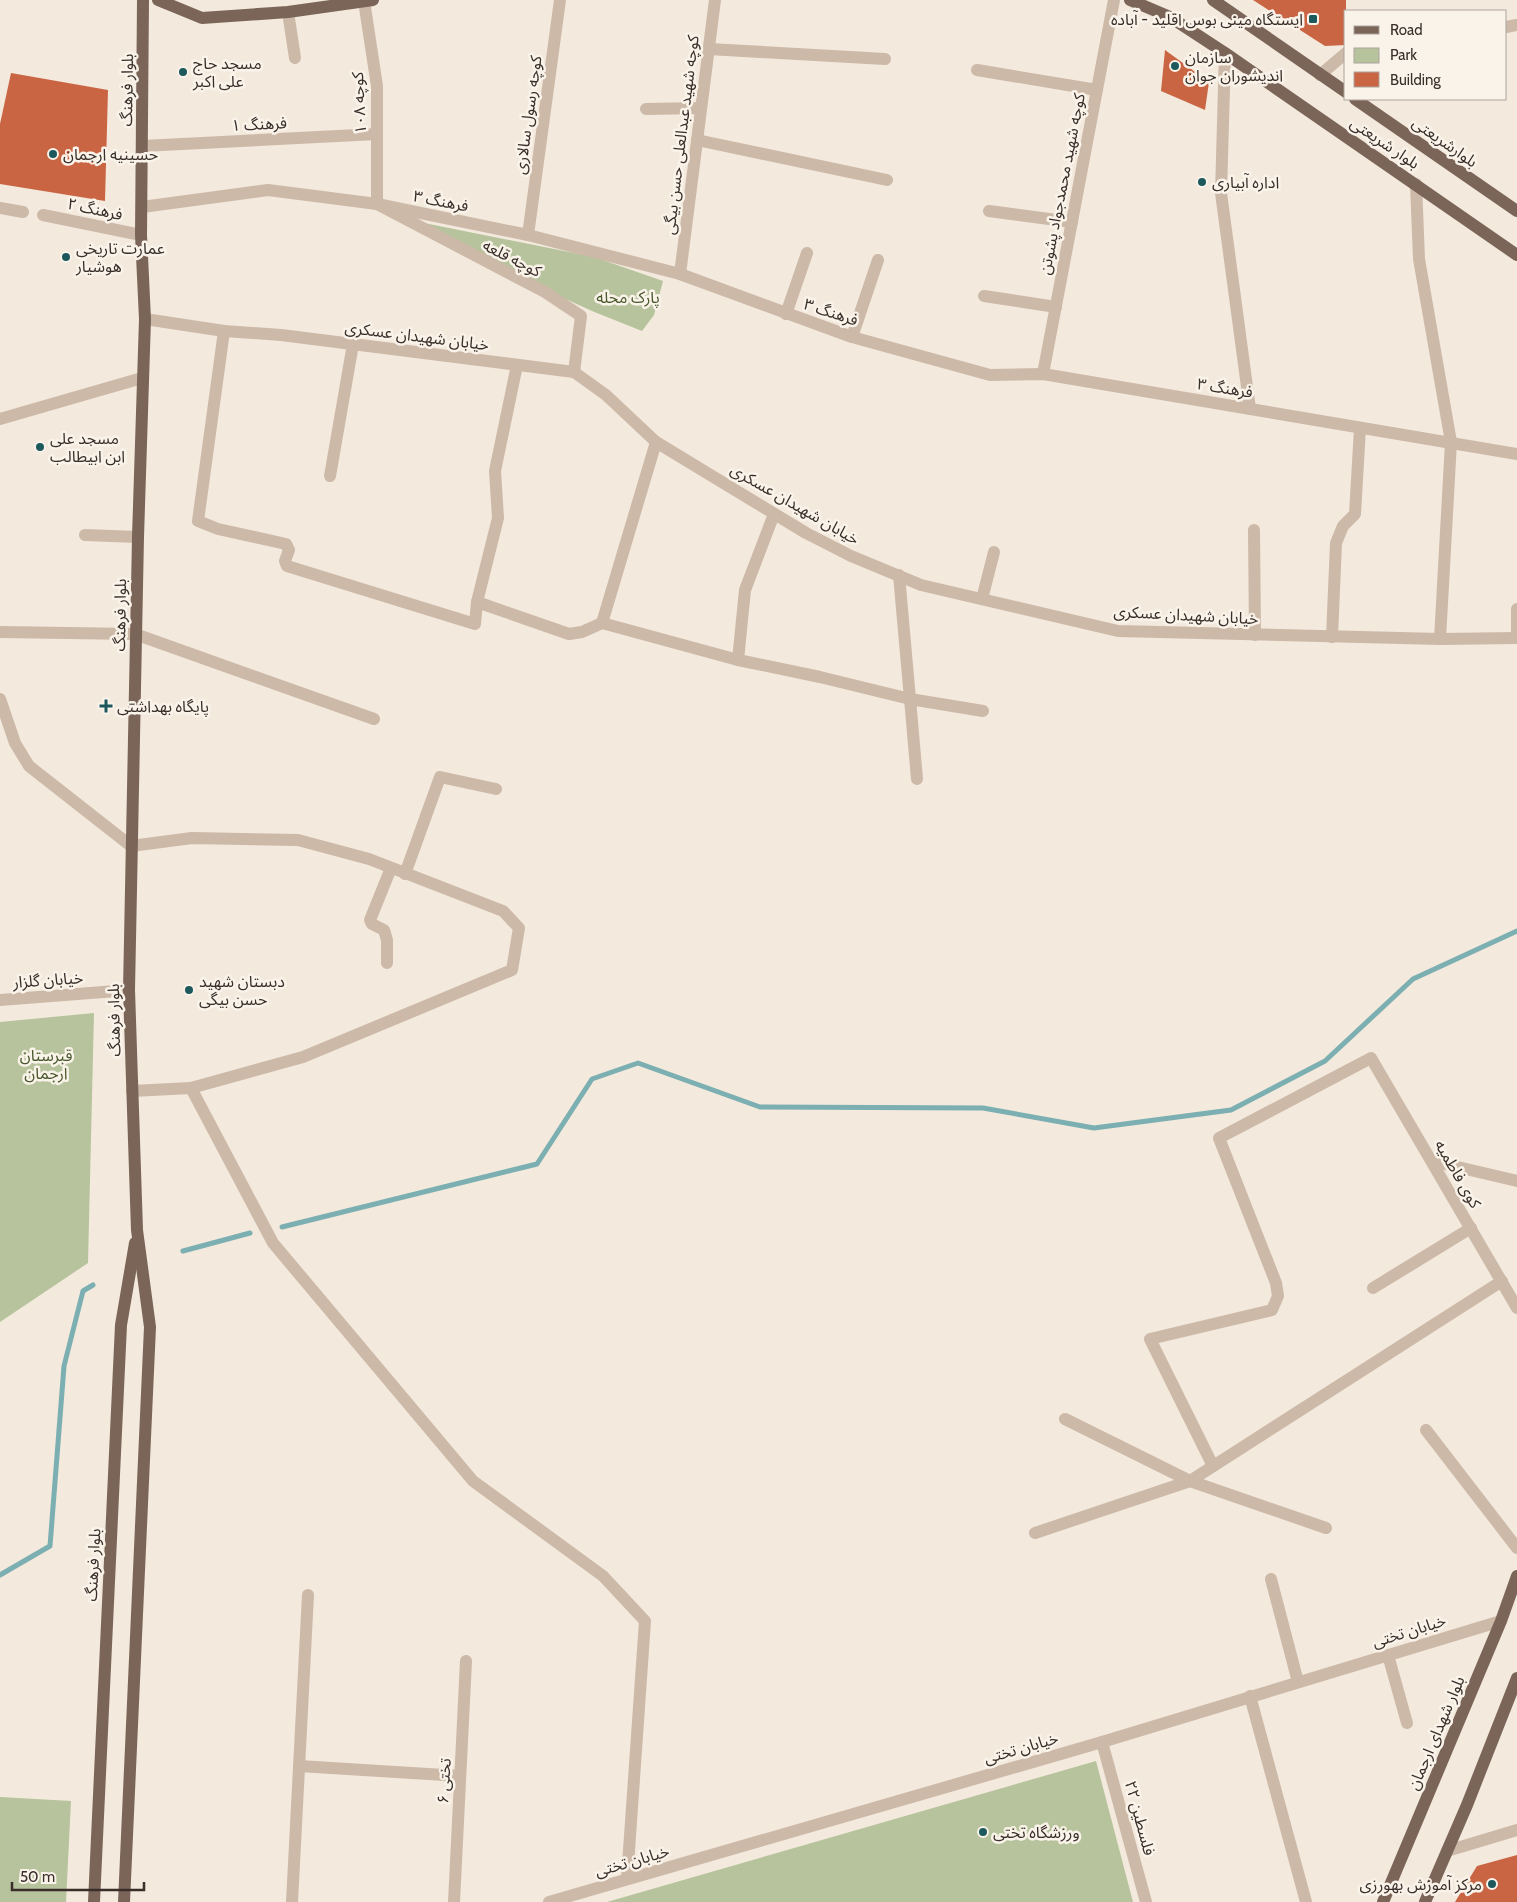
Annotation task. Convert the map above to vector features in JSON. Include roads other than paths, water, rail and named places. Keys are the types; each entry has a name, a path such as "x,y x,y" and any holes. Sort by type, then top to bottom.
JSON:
{"main road":[{"name":"بلوار فرهنگ","path":"124,1902 150,1327 137,1230 129,990 135,634 145,318 141,235 143,0"},
{"path":"158,0 202,18 288,12 368,1"},
{"name":"بلوار شریعتی","path":"1130,0 1170,17 1225,53 1517,255"},
{"path":"1213,0 1344,91"},
{"name":"بلوارشریعتی","path":"1356,100 1517,211"},
{"name":"بلوار فرهنگ","path":"94,1902 121,1325 137,1230"},
{"name":"بلوار شهدای ارجمان","path":"1383,1902 1501,1621 1517,1576"},
{"path":"1425,1902 1448,1851 1517,1678"}],"street":[{"name":"کوچه رسول سالاری","path":"528,235 560,0"},
{"name":"کوچه شهید عبدالعلی حسن بیگی","path":"680,274 715,0"},
{"name":"کوچه شهید محمدجواد پشوتن","path":"1043,374 1114,0"},
{"name":"کوچه ۱۰۸","path":"368,1 377,86 377,204"},
{"path":"288,12 295,58"},
{"path":"709,49 885,59"},
{"path":"1225,53 1221,193 1250,409"},
{"path":"1320,75 1344,55"},
{"path":"978,70 1096,90"},
{"path":"646,109 701,108"},
{"name":"فرهنگ ۱","path":"142,146 377,134"},
{"path":"697,140 887,180"},
{"path":"1416,184 1419,260 1451,442 1440,640"},
{"name":"فرهنگ ۳","path":"142,207 268,190 377,204 528,235 680,274 852,337 990,375 1043,374 1517,454"},
{"name":"کوچه قلعه","path":"377,204 545,292 581,316 574,372"},
{"path":"0,208 23,212"},
{"path":"989,211 1072,222"},
{"name":"فرهنگ ۲","path":"43,215 141,235"},
{"path":"786,314 807,253"},
{"path":"852,337 878,260"},
{"path":"984,296 1056,307"},
{"name":"خیابان شهیدان عسکری","path":"145,318 224,331 281,335 574,372 606,395 656,442 806,533 851,556 921,585 1118,631 1440,640 1517,638"},
{"path":"224,331 198,521 218,529 286,544 289,550 285,561 287,566 475,624 477,602 498,518 495,471 517,365"},
{"path":"330,476 353,344"},
{"path":"0,419 142,378"},
{"path":"1332,637 1336,544 1343,526 1355,514 1360,428"},
{"path":"602,623 656,442"},
{"path":"738,660 745,590 774,514"},
{"path":"1254,530 1255,635"},
{"path":"85,535 138,537"},
{"path":"982,599 994,552"},
{"path":"899,575 916,779"},
{"path":"477,602 569,634 582,632 602,623 738,660 820,677 910,699 983,712"},
{"path":"1517,609 1517,638"},
{"path":"0,632 135,634 374,719"},
{"path":"0,698 15,743 29,766 131,846 192,838 298,840 368,859 503,911 519,928 512,970 303,1057 191,1088 132,1091"},
{"path":"405,874 440,777 496,788"},
{"path":"388,963 387,940 384,930 372,924 370,920 391,868"},
{"name":"خیابان گلزار","path":"0,1000 129,990"},
{"name":"کوی فاطمیه","path":"1213,1466 1150,1339 1272,1310 1278,1296 1276,1283 1219,1138 1371,1058 1517,1308"},
{"path":"191,1088 273,1243 473,1481 603,1576 645,1621 627,1879"},
{"path":"1432,1161 1517,1181"},
{"path":"1373,1288 1471,1228"},
{"path":"1035,1533 1190,1481 1502,1281"},
{"path":"1065,1419 1190,1481 1326,1528"},
{"path":"1426,1430 1517,1548"},
{"path":"1271,1579 1298,1682"},
{"path":"292,1902 308,1595"},
{"name":"خیابان تختی","path":"549,1902 1102,1742 1501,1621"},
{"path":"1388,1654 1407,1723"},
{"name":"تختی ۶","path":"454,1902 466,1661"},
{"path":"1250,1696 1306,1902"},
{"name":"فلسطین ۲۲","path":"1102,1742 1146,1902"},
{"path":"299,1766 460,1776"},
{"path":"1448,1851 1517,1830"}],"waterway":[{"path":"282,1227 537,1164 592,1079 638,1063 760,1107 983,1108 1094,1128 1231,1110 1325,1061 1413,979 1517,931"},
{"path":"183,1251 250,1233"},
{"path":"0,1575 50,1546 64,1366 83,1291 93,1285"}],"place":[{"name":"ایستگاه مینی بوس اقلید - آباده","path":"1313,19"},
{"name":"سازمان اندیشوران جوان","path":"1175,66"},
{"name":"مسجد حاج علی اکبر","path":"183,72"},
{"name":"حسینیه ارجمان","path":"53,154"},
{"name":"اداره آبیاری","path":"1202,182"},
{"name":"عمارت تاریخی هوشیار","path":"66,257"},
{"name":"مسجد علی ابن ابیطالب","path":"40,447"},
{"name":"پایگاه بهداشتی","path":"106,706"},
{"name":"دبستان شهید حسن بیگی","path":"189,990"},
{"name":"ورزشگاه تختی","path":"983,1832"},
{"name":"مرکز آموزش بهورزی","path":"1492,1884"}],"park label":[{"name":"پارک محله","path":"628,297"},
{"name":"قبرستان ارجمان","path":"46,1064"}]}
